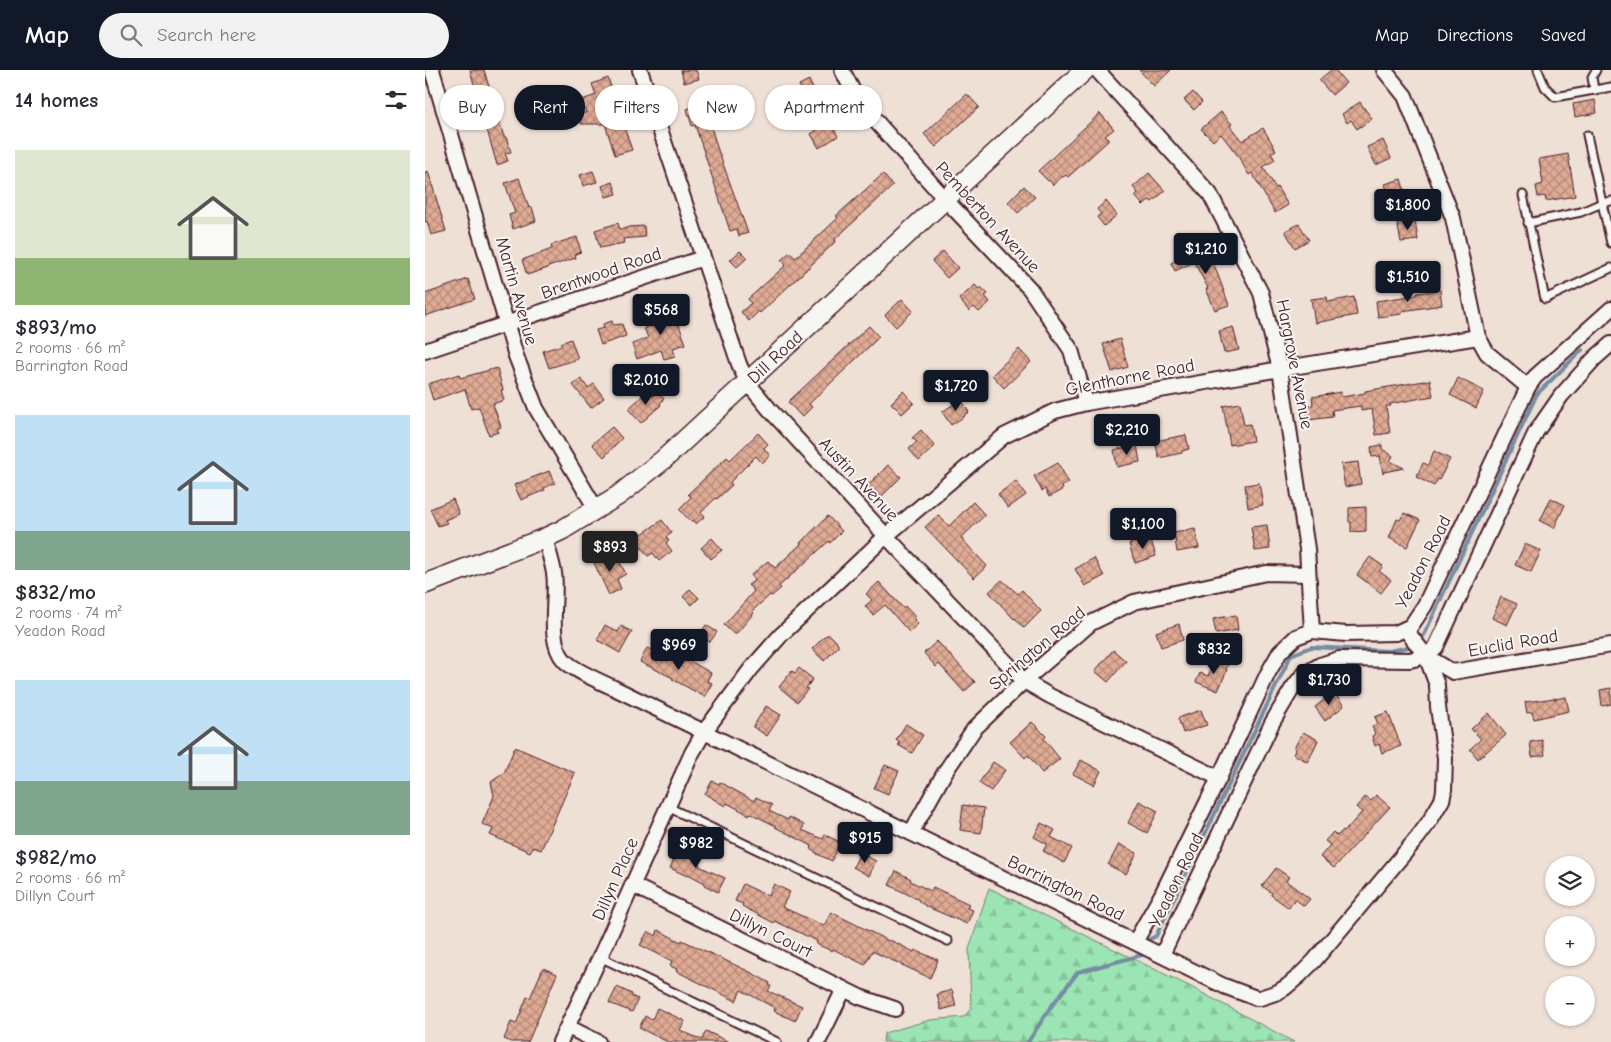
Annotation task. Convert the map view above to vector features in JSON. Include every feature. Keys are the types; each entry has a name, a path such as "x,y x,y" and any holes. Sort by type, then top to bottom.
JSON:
{"street":[{"name":"Martin Avenue","path":"432,70 516,356 536,408 596,509"},
{"name":"Austin Avenue","path":"640,70 739,364 747,382 770,410 886,536 1024,681 1050,696 1219,778"},
{"name":"Pemberton Avenue","path":"842,70 858,101 945,200 1030,289 1071,350 1086,403"},
{"name":"Dill Road","path":"425,584 545,538 619,495 663,460 1085,70"},
{"name":"Hargrove Avenue","path":"1097,70 1211,194 1261,293 1280,369 1307,549 1312,631"},
{"path":"1384,70 1405,96 1453,218 1478,337 1487,353 1528,388"},
{"name":"Brentwood Road","path":"425,351 703,258"},
{"name":"Yeadon Road","path":"1135,942 1161,896 1268,673 1280,652 1296,637 1312,631 1346,634 1396,633 1406,630 1416,621 1528,388 1535,377 1611,309"},
{"name":"Glenthorne Road","path":"704,732 751,670 781,636 886,536 1004,436 1055,411 1086,403 1478,337"},
{"path":"1425,656 1436,647 1536,432 1561,396 1594,359 1611,344"},
{"name":"Barrington Road","path":"545,538 554,572 555,640 564,660 571,665 603,683 1224,986 1256,998 1267,996 1286,987 1314,961 1418,837 1441,800 1444,791 1444,744 1438,707 1437,685 1425,656 1406,630"},
{"name":"Springton Road","path":"911,833 945,772 974,729 1024,681 1091,623 1134,602 1266,573 1308,574"},
{"name":"Euclid Road","path":"1425,656 1453,672 1611,645"},
{"name":"Yeadon Road","path":"1161,955 1272,723 1291,688 1302,676 1320,665 1339,659 1410,660 1425,656"},
{"name":"Dillyn Place","path":"561,1042 667,807 704,732"},
{"name":"Dillyn Court","path":"632,885 859,997 895,1008"},
{"path":"819,1042 844,989"},
{"path":"568,1027 598,1042"}],"lane":[{"path":"1538,70 1545,87 1555,97 1611,87"},
{"path":"1594,90 1592,77 1596,70"},
{"path":"1587,135 1611,243"},
{"path":"1523,194 1545,299 1611,268"},
{"path":"1528,223 1581,212 1611,201"},
{"path":"667,807 947,942"},
{"path":"600,957 777,1042"}],"green space":[{"path":"989,888 1189,986 1294,1042 883,1042 884,1033 930,1020 964,1017 971,1008 969,949"}],"building":[{"path":"470,70 484,70 488,85 474,85"},
{"path":"681,70 696,70 699,79 684,83"},
{"path":"1139,70 1171,70 1154,86"},
{"path":"1331,70 1335,70 1346,83 1332,95 1319,80"},
{"path":"608,78 610,85 595,85 595,92 592,84"},
{"path":"809,80 811,85 799,85"},
{"path":"1193,92 1202,102 1194,110 1184,100"},
{"path":"967,94 979,107 936,147 924,134"},
{"path":"595,95 595,124 585,124 585,99"},
{"path":"1595,100 1597,113 1575,117 1573,104"},
{"path":"1360,102 1372,119 1357,129 1351,120 1347,123 1342,114"},
{"path":"1221,112 1232,124 1230,126 1242,141 1263,128 1276,150 1271,153 1275,160 1263,167 1288,205 1275,213 1252,173 1249,175 1238,156 1221,134 1213,141 1201,129"},
{"path":"1100,113 1114,129 1105,136 1109,140 1068,177 1066,175 1063,176 1053,185 1038,171"},
{"path":"487,130 502,130 511,152 505,153 508,161 497,165"},
{"path":"607,130 625,130 632,150 615,155"},
{"path":"697,130 712,130 748,233 739,236 737,229 730,231"},
{"path":"817,130 834,130 838,136 819,148 811,134"},
{"path":"1383,140 1391,158 1376,165 1367,147"},
{"path":"1568,154 1575,196 1546,201 1545,196 1538,197 1536,186 1543,184 1539,159"},
{"path":"428,171 446,231 431,235 427,221 425,222 425,172"},
{"path":"593,171 597,182 583,186 580,175"},
{"path":"1149,173 1165,191 1152,202 1149,200 1143,205 1135,196 1138,193 1133,187"},
{"path":"883,174 893,186 835,239 836,241 806,270 749,321 741,312 751,303 748,299 786,265 781,260 790,252 795,258 838,218 836,216"},
{"path":"519,178 529,208 532,207 536,221 513,229 509,215 515,213 505,183"},
{"path":"1401,179 1407,199 1391,204 1385,184"},
{"path":"613,182 617,194 606,197 602,186"},
{"path":"1024,186 1035,197 1018,213 1008,202"},
{"path":"1106,201 1117,215 1104,226 1097,217 1101,214 1097,209"},
{"path":"1415,220 1418,240 1401,242 1397,222"},
{"path":"618,223 620,230 644,226 645,237 623,239 624,243 600,248 595,230"},
{"path":"1299,224 1309,240 1295,248 1285,231"},
{"path":"577,237 581,252 575,254 576,258 527,275 522,260 552,249 551,245"},
{"path":"1204,246 1215,267 1229,305 1215,310 1206,289 1208,288 1194,262 1175,271 1171,263"},
{"path":"740,251 747,258 737,267 730,260"},
{"path":"943,251 958,268 947,278 932,261"},
{"path":"468,279 475,299 425,316 425,294"},
{"path":"975,285 979,289 981,287 988,294 985,296 990,302 979,312 974,307 969,311 959,299"},
{"path":"1440,290 1442,305 1378,317 1376,301"},
{"path":"1327,297 1328,302 1354,297 1357,315 1315,323 1311,299"},
{"path":"902,299 913,311 896,327 885,315"},
{"path":"666,307 668,311 673,309 686,344 673,348 675,356 664,359 661,350 637,359 632,344 648,338 644,328 657,323 653,312"},
{"path":"612,321 613,325 622,324 626,336 601,345 596,330 604,328 603,324"},
{"path":"869,326 879,337 809,404 812,407 802,417 788,402"},
{"path":"1233,327 1239,350 1224,353 1219,331"},
{"path":"571,339 578,359 549,368 543,351 562,345 561,343"},
{"path":"1120,339 1128,367 1112,372 1103,344"},
{"path":"1019,349 1031,362 1004,388 992,375"},
{"path":"497,368 504,400 493,404 501,427 497,429 499,432 489,435 479,407 471,409 465,389 433,400 428,384 459,374 460,378"},
{"path":"1458,378 1484,391 1476,408 1450,395"},
{"path":"581,379 588,388 594,384 604,398 591,408 573,385"},
{"path":"1430,380 1433,396 1386,406 1390,433 1376,435 1372,409 1361,411 1361,406 1332,410 1333,417 1308,420 1306,406 1313,405 1312,397 1341,392 1342,397 1365,393 1365,391"},
{"path":"648,391 653,396 657,392 664,399 660,403 661,405 641,423 628,409"},
{"path":"903,391 914,403 902,414 891,403"},
{"path":"961,399 969,412 951,425 942,412"},
{"path":"1240,403 1244,425 1250,424 1253,441 1230,445 1223,406"},
{"path":"612,427 622,438 604,457 592,444"},
{"path":"921,430 935,446 919,461 909,449 917,442 912,438"},
{"path":"758,433 768,444 764,448 770,456 762,463 756,456 730,482 732,485 701,512 705,516 696,524 692,520 691,522 679,509 691,497 688,494 727,457 730,460"},
{"path":"1186,435 1189,449 1182,451 1182,453 1159,458 1155,441"},
{"path":"1137,445 1140,462 1117,467 1114,450"},
{"path":"1382,445 1382,449 1393,456 1390,461 1404,468 1384,472 1383,474 1380,456 1372,457 1371,447"},
{"path":"1434,451 1450,459 1434,486 1416,477 1423,463 1428,465"},
{"path":"1358,462 1361,484 1345,487 1341,464"},
{"path":"1058,463 1069,483 1062,486 1063,489 1049,497 1045,489 1042,491 1034,476"},
{"path":"888,465 901,477 880,498 867,486"},
{"path":"549,471 555,483 544,488 545,490 521,500 514,485"},
{"path":"1016,481 1026,495 1008,508 998,494"},
{"path":"1259,483 1263,505 1248,508 1245,485"},
{"path":"1551,498 1565,505 1554,528 1540,521"},
{"path":"453,499 459,514 445,520 447,523 438,526 430,509"},
{"path":"973,502 985,515 961,538 987,566 974,578 925,527 938,515 949,526"},
{"path":"1366,507 1366,531 1351,532 1349,508"},
{"path":"1404,513 1420,520 1407,547 1389,538 1397,519 1400,520"},
{"path":"828,516 842,531 779,586 781,588 772,596 770,595 752,611 754,613 735,635 724,625 754,591 748,585 755,580 751,575 768,561 775,568"},
{"path":"662,520 672,533 666,537 669,541 666,543 672,551 659,561 653,553 648,556 635,539"},
{"path":"1267,525 1270,549 1255,551 1251,527"},
{"path":"1195,529 1199,548 1177,552 1174,533"},
{"path":"1150,537 1156,556 1135,563 1129,544"},
{"path":"712,538 722,550 711,559 701,548"},
{"path":"1525,544 1541,551 1531,572 1515,565"},
{"path":"611,554 612,556 616,555 626,574 617,579 621,589 609,595 594,563"},
{"path":"1370,557 1383,566 1379,571 1391,580 1381,593 1357,575"},
{"path":"1094,558 1104,576 1085,586 1075,569"},
{"path":"1002,580 1018,594 1022,590 1041,611 1024,628 989,592"},
{"path":"879,582 903,608 905,606 916,618 914,620 918,624 909,632 885,605 873,615 865,606 872,600 866,594"},
{"path":"690,589 699,598 692,605 683,597"},
{"path":"1501,597 1517,604 1507,625 1492,618"},
{"path":"1236,615 1238,630 1216,634 1213,619"},
{"path":"1179,624 1183,640 1161,647 1156,632"},
{"path":"605,625 618,632 621,626 632,632 620,653 597,640"},
{"path":"706,625 717,632 710,642 699,635"},
{"path":"826,635 830,635 838,643 838,647 824,661 812,649"},
{"path":"937,641 975,682 964,692 939,664 936,667 924,653"},
{"path":"647,648 659,654 662,650 681,660 683,657 711,673 707,681 712,683 705,697 673,678 640,662"},
{"path":"1113,650 1126,661 1108,682 1095,671"},
{"path":"1218,658 1229,663 1218,691 1196,682 1200,673 1208,676"},
{"path":"799,668 813,679 806,688 808,689 797,702 779,687 792,671 795,673"},
{"path":"1611,688 1611,704 1602,706 1600,690"},
{"path":"1334,692 1344,706 1325,721 1315,707"},
{"path":"1566,697 1569,711 1534,719 1532,712 1527,713 1525,702"},
{"path":"766,706 781,715 767,736 753,727"},
{"path":"1201,710 1207,725 1183,733 1178,718"},
{"path":"1388,712 1401,746 1382,753 1379,744 1375,746 1372,736 1375,734 1372,726 1378,724 1375,717"},
{"path":"1489,713 1506,735 1478,759 1470,749 1481,739 1471,729"},
{"path":"1032,722 1046,736 1044,739 1060,759 1042,773 1028,755 1025,758 1010,742"},
{"path":"906,724 923,735 912,753 898,745 900,743 896,740"},
{"path":"1303,732 1318,740 1308,762 1293,754 1296,749 1294,748"},
{"path":"1542,740 1545,755 1532,757 1530,742"},
{"path":"515,747 575,773 541,850 533,847 530,852 490,835 493,829 482,824 494,796 491,782 504,773"},
{"path":"1081,760 1101,771 1094,785 1073,774"},
{"path":"993,762 1005,770 991,791 979,783"},
{"path":"885,765 899,771 888,794 874,788"},
{"path":"712,781 719,784 720,782 754,801 756,797 772,805 769,811 788,820 789,817 804,825 802,830 823,839 825,835 840,842 832,861 811,850 812,846 776,826 750,813 749,815 727,803 725,806 705,794"},
{"path":"1376,795 1390,807 1334,868 1320,857 1330,845 1325,841 1333,832 1337,836 1343,830 1345,831 1362,812 1356,807 1365,797 1371,801"},
{"path":"1139,801 1158,811 1147,833 1128,823"},
{"path":"963,805 984,808 981,833 960,830"},
{"path":"1041,823 1055,830 1051,837 1072,848 1064,863 1043,851 1047,844 1034,837"},
{"path":"1119,844 1137,853 1126,874 1108,865"},
{"path":"681,845 698,853 694,861 700,864 699,866 725,878 718,892 688,874 687,876 670,868"},
{"path":"860,853 876,861 869,876 853,867"},
{"path":"1276,868 1289,877 1286,881 1310,899 1304,906 1295,899 1289,908 1262,886"},
{"path":"896,871 911,879 910,881 931,891 933,887 969,904 967,908 973,910 967,924 925,906 919,900 889,885"},
{"path":"743,884 768,896 774,884 790,892 782,907 824,926 831,912 889,941 938,960 930,978 872,951 865,965 833,949 832,951 816,944 817,941 775,921 774,923 735,901"},
{"path":"658,930 770,983 769,985 771,986 768,991 802,1006 795,1021 774,1011 775,1008 741,990 736,1001 676,971 677,969 670,966 672,961 640,945 648,931 656,936"},
{"path":"543,968 557,974 528,1042 511,1042 504,1039 511,1022 516,1024 527,997 530,998"},
{"path":"617,987 638,999 632,1012 609,1003"},
{"path":"952,990 956,1006 941,1010 937,994"},
{"path":"657,1008 685,1021 680,1030 702,1040 706,1031 729,1042 668,1042 639,1028 645,1016 652,1020"}],"waterway":[{"path":"1423,637 1537,394 1582,350"},
{"path":"1150,939 1156,936 1291,655 1311,647 1389,651 1409,647"},
{"path":"1028,1042 1050,1008 1078,972 1142,955"}]}
